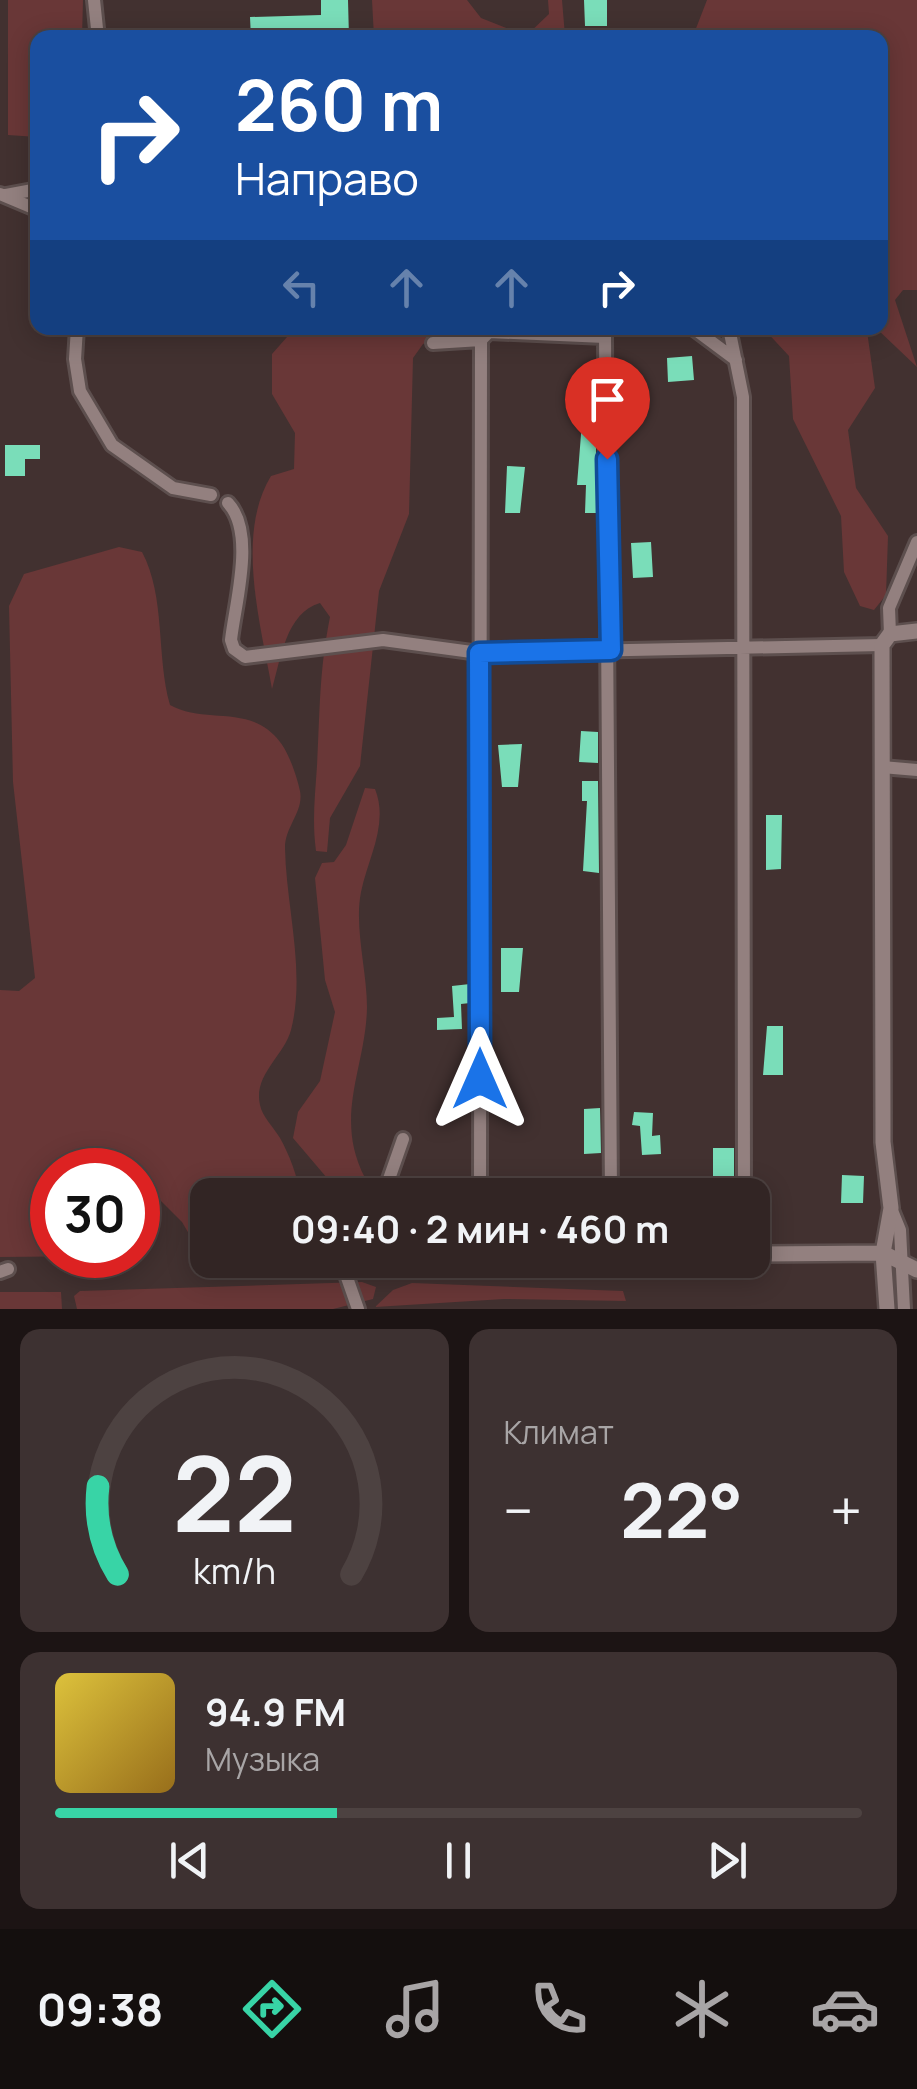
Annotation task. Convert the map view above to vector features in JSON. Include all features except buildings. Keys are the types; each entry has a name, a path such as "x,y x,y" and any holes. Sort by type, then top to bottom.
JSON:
{"street":[{"path":"94,0 97,30"},
{"path":"2,195 30,190"},
{"path":"2,195 30,207"},
{"path":"77,335 80,391 112,445 173,488 211,495"},
{"path":"433,343 481,340 486,335"},
{"path":"605,335 611,650 611,1178"},
{"path":"702,335 736,360"},
{"path":"731,335 744,397 744,1178"},
{"path":"480,1178 481,340"},
{"path":"228,503 240,522 231,640 238,654 260,658 382,640 479,653 742,649 886,640 917,631"},
{"path":"904,1309 900,1230 891,1208 883,1142 882,767 889,608 917,542"},
{"path":"882,767 917,770"},
{"path":"390,1178 403,1139"},
{"path":"887,1309 883,1253 891,1208"},
{"path":"770,1254 883,1253 917,1270"},
{"path":"347,1278 358,1309"}],"shaded area":[{"path":"8,0 83,0 82,30 30,30 30,137 8,135"},
{"path":"372,0 467,0 481,18 511,30 374,30"},
{"path":"548,0 562,0 564,30 532,30 549,14"},
{"path":"707,0 917,0 917,290 903,290 895,300 917,367 883,335 888,335 888,30 695,30"},
{"path":"289,335 442,335 423,344 413,358 409,514 379,591 360,766 330,818 327,852 316,851 314,819 322,674 330,617 320,603 299,616 282,651 272,689 257,609 253,552 260,499 271,476 294,469 295,433 272,394 272,354"},
{"path":"770,335 868,335 875,388 848,430 856,488 888,536 886,595 874,610 860,606 844,572 841,516 793,419 789,356"},
{"path":"119,547 142,552 155,588 170,705 198,714 256,723 268,730 286,752 301,799 285,848 297,985 291,1030 265,1075 259,1094 263,1113 280,1138 296,1178 190,1178 190,1236 160,1200 160,1148 30,1148 30,1257 0,1257 0,990 19,991 35,978 13,782 9,606 24,574"},
{"path":"365,788 375,789 379,828 359,906 367,1007 351,1113 356,1155 365,1178 327,1178 293,1138 298,1112 320,1081 335,1012 325,980 315,878 322,863 334,862 346,845"},
{"path":"362,1282 376,1287 373,1299 333,1309 77,1309 74,1296 80,1291"},
{"path":"412,1283 623,1291 626,1301 504,1299 375,1307 393,1290"},
{"path":"0,1292 61,1292 62,1309 0,1309"}],"route":[{"path":"480,1079 479,653 611,650 607,459"}]}
